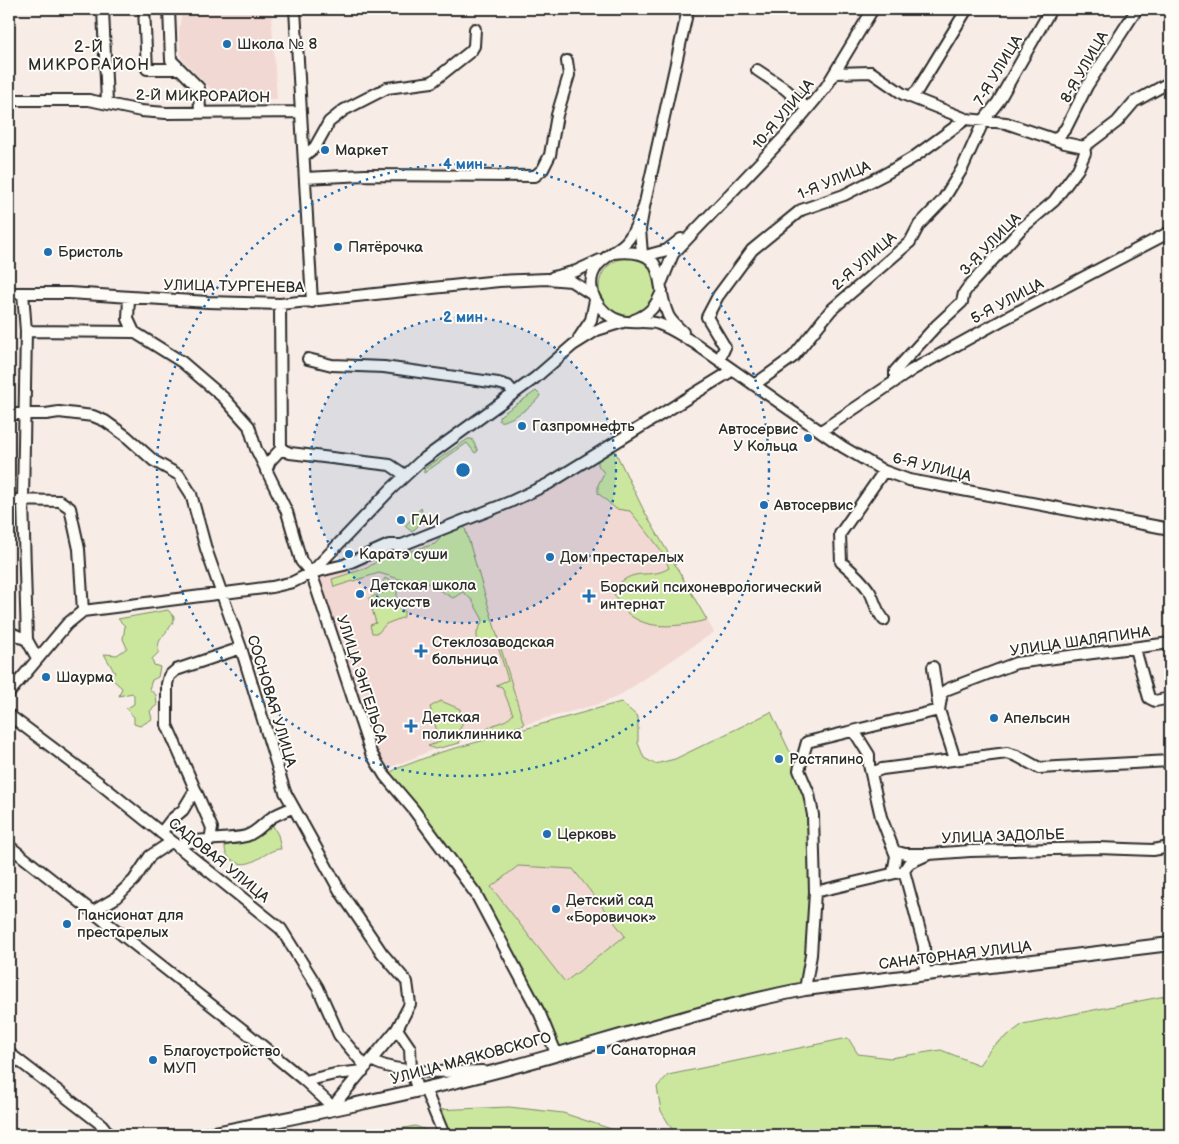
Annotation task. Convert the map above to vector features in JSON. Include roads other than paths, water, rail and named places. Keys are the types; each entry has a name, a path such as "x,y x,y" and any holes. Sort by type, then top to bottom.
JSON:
{"main road":[{"name":"САНАТОРНАЯ УЛИЦА","path":"744,1002 805,989 1170,944"},
{"name":"УЛИЦА МАЯКОВСКОГО","path":"205,1135 422,1090 744,1002"}],"street":[{"path":"103,9 107,103"},
{"path":"144,9 147,69 180,69"},
{"path":"169,9 170,56 199,88 200,112"},
{"path":"295,9 312,302"},
{"path":"688,9 640,229 644,255 658,271 668,315 693,342"},
{"name":"10-Я УЛИЦА","path":"662,286 674,254 699,225 755,169 808,109 835,74 873,9"},
{"path":"911,96 922,84 967,9"},
{"name":"7-Я УЛИЦА","path":"984,120 998,102 1051,9"},
{"name":"8-Я УЛИЦА","path":"1056,139 1066,128 1086,86 1137,9"},
{"path":"304,156 315,148 329,122 344,110 387,88 427,84 437,79 472,51 476,29"},
{"path":"305,178 365,175 535,176 543,169 550,155 557,115 569,74 567,61"},
{"path":"757,70 784,88 808,109"},
{"path":"835,74 871,72 903,94 966,119 1006,123 1065,143 1084,147 1117,122 1134,102 1170,82"},
{"name":"2-Й МИКРОРАЙОН","path":"9,100 89,100 141,111 300,112"},
{"name":"1-Я УЛИЦА","path":"719,360 725,347 707,317 718,296 752,250 801,210 844,195 887,173 966,119"},
{"name":"2-Я УЛИЦА","path":"754,384 782,366 836,305 910,242 920,225 943,200 962,168 984,120"},
{"name":"3-Я УЛИЦА","path":"895,381 895,371 936,326 962,302 964,293 975,280 1021,229 1054,201 1078,169 1085,153 1084,147"},
{"path":"573,345 591,320 594,298 593,276 596,268 628,241 644,207"},
{"name":"10-Я УЛИЦА","path":"644,255 667,250 699,225"},
{"name":"5-Я УЛИЦА","path":"821,431 895,381 1004,318 1170,232"},
{"path":"609,256 630,252 644,255"},
{"name":"УЛИЦА ТУРГЕНЕВА","path":"547,279 576,271 609,256"},
{"name":"УЛИЦА ТУРГЕНЕВА","path":"9,293 280,304 476,283 547,279 571,281 594,298"},
{"path":"311,573 405,475 535,378 573,345 597,330 646,315 656,305 662,286"},
{"path":"23,293 26,331 22,500 27,640 37,658"},
{"path":"26,331 134,332 128,319 129,298"},
{"path":"594,298 602,311 628,321 658,324 693,342"},
{"path":"266,471 270,461 281,449 280,304"},
{"name":"УЛИЦА ЭНГЕЛЬСА","path":"134,332 182,362 224,398 249,426 256,449 287,512 301,561 311,573 371,753 385,776 413,809 476,894 540,1014 556,1053"},
{"name":"6-Я УЛИЦА","path":"693,342 821,431 884,471 908,480 1170,529"},
{"path":"308,359 332,365 384,367 498,383 508,386 514,393"},
{"path":"9,693 67,624 83,611 221,594 293,582 311,573 344,565 389,545 402,545 510,502 548,484 733,370"},
{"name":"СОСНОВАЯ УЛИЦА","path":"9,414 59,412 94,416 105,421 126,436 163,468 179,475 191,494 221,594 241,648 285,792 292,808 340,891 382,953 407,982 410,1004 397,1029 338,1100 334,1108"},
{"path":"281,449 290,453 390,465 405,475"},
{"path":"884,471 840,534 841,562 857,575 871,593 875,610 884,620"},
{"path":"9,500 60,502 70,508 79,548 83,611"},
{"path":"9,632 27,640"},
{"name":"УЛИЦА ШАЛЯПИНА","path":"939,710 942,693 948,689 1016,663 1170,643"},
{"path":"210,841 212,828 167,725 167,684 169,676 176,670 241,648"},
{"path":"1135,649 1149,698 1155,701 1170,698"},
{"path":"934,667 939,710 955,759"},
{"path":"805,989 811,955 815,892 813,815 809,794 799,770 807,742 939,710"},
{"name":"САДОВАЯ УЛИЦА","path":"9,715 98,782 281,929 318,988 339,1035 367,1066"},
{"path":"854,731 869,755 881,818 897,860 893,873"},
{"path":"871,773 882,769 955,759 1012,754 1039,768 1170,761"},
{"path":"161,833 183,810 195,790"},
{"path":"92,912 114,900 134,880 150,856 174,844 189,840 210,841 254,832 275,816 292,808"},
{"name":"УЛИЦА ЗАДОЛЬЕ","path":"815,892 904,870 910,862 929,854 970,851 1098,848 1153,850 1170,847"},
{"path":"9,860 12,849 305,1080 334,1108"},
{"path":"894,851 905,854 929,854"},
{"path":"904,870 924,946 924,975"},
{"path":"397,1029 410,1048 411,1070 444,1135"},
{"path":"9,1054 102,1125 110,1135"},
{"path":"305,1080 367,1066 411,1070 495,1071"}],"place":[{"name":"Школа № 8","path":"227,44"},
{"name":"Маркет","path":"325,150"},
{"name":"Пятёрочка","path":"338,247"},
{"name":"Бристоль","path":"48,252"},
{"name":"Газпромнефть","path":"522,426"},
{"name":"Автосервис У Кольца","path":"808,438"},
{"name":"Автосервис","path":"764,505"},
{"name":"ГАИ","path":"401,520"},
{"name":"Каратэ суши","path":"349,554"},
{"name":"Дом престарелых","path":"550,557"},
{"name":"Детская школа искусств","path":"360,594"},
{"name":"Борский психоневрологический интернат","path":"589,596"},
{"name":"Стеклозаводская больница","path":"421,651"},
{"name":"Шаурма","path":"46,677"},
{"name":"Апельсин","path":"994,718"},
{"name":"Детская поликлинника","path":"411,726"},
{"name":"Растяпино","path":"779,759"},
{"name":"Церковь","path":"547,834"},
{"name":"Детский сад «Боровичок»","path":"556,909"},
{"name":"Пансионат для престарелых","path":"67,924"},
{"name":"Санаторная","path":"601,1050"},
{"name":"Благоустройство МУП","path":"153,1060"}],"district":[{"name":"2-Й МИКРОРАЙОН","path":"89,55"}]}
